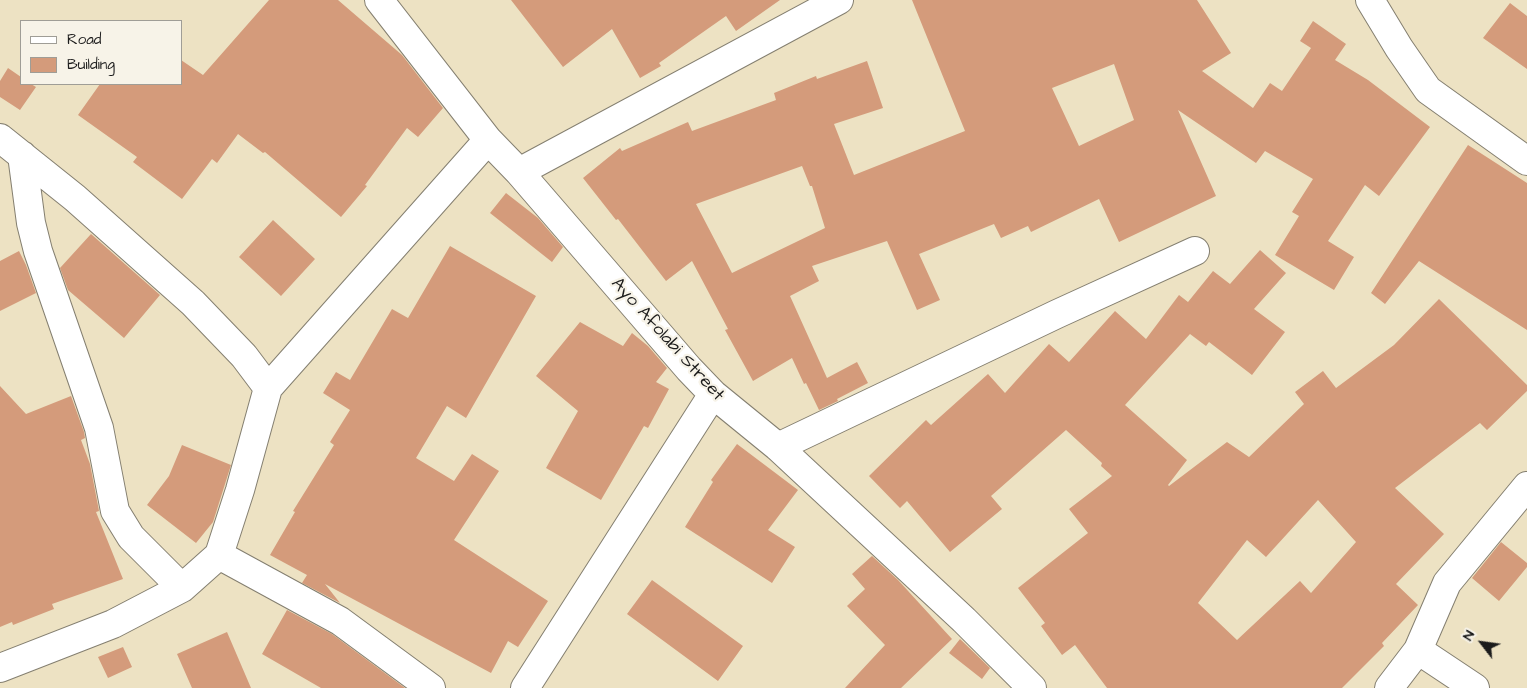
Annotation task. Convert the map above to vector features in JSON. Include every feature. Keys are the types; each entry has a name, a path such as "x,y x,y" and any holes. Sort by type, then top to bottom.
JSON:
{"street":[{"name":"Ayo Afolabi Street","path":"379,0 488,140 519,172 688,369 713,394 778,447 964,620 1023,685"},
{"path":"519,172 839,0"},
{"path":"1370,0 1399,48 1428,90 1527,161"},
{"path":"0,138 75,198 193,303 244,356 268,388"},
{"path":"0,668 112,624 182,588 219,555 240,490 268,388 488,140"},
{"path":"22,155 35,242 99,428 115,511 131,537 182,588"},
{"path":"778,447 1195,251"},
{"path":"525,688 713,394"},
{"path":"1389,688 1418,650 1447,583 1527,486"},
{"path":"219,555 340,621 431,688"},
{"path":"1418,650 1475,688"}],"building":[{"path":"269,0 338,0 402,55 443,108 418,137 407,128 365,185 367,186 341,217 265,152 263,153 238,134 217,163 212,159 182,199 133,162 137,157 78,115 99,85 182,85 182,61 203,75"},
{"path":"511,0 780,0 736,31 726,16 659,63 661,66 640,78 612,29 563,67"},
{"path":"912,0 1197,0 1231,53 1202,71 1253,108 1270,83 1282,91 1311,48 1300,41 1313,21 1346,44 1335,60 1368,80 1430,127 1379,196 1365,185 1328,241 1354,257 1334,290 1275,255 1299,216 1292,212 1313,179 1265,151 1256,163 1178,110 1216,196 1119,242 1099,199 1031,232 1028,226 1001,238 994,224 919,254 940,300 917,310 887,241 812,266 819,281 790,296 827,378 857,362 868,383 819,410 792,358 753,381 725,330 728,329 692,261 666,281 618,219 616,220 583,178 620,148 622,151 688,122 692,131 776,100 774,93 816,76 817,79 867,61 883,108 834,124 854,175 965,131","holes":["1114,64 1134,120 1079,146 1052,88","802,166 810,186 812,186 825,228 732,273 696,204"]},
{"path":"1510,3 1527,16 1527,69 1483,38"},
{"path":"8,68 20,76 20,85 33,85 36,87 20,110 0,97 0,81"},
{"path":"1468,145 1527,183 1527,330 1419,261 1385,304 1371,293"},
{"path":"506,193 538,218 563,247 552,262 490,213"},
{"path":"273,220 315,259 281,296 239,257"},
{"path":"91,234 160,295 124,338 68,290 60,268"},
{"path":"450,246 536,296 466,418 447,406 416,458 454,481 472,454 499,471 454,540 548,601 518,647 508,641 491,673 325,584 340,603 302,583 307,575 270,555 295,512 293,511 334,445 330,442 350,410 323,393 336,372 350,380 392,309 408,318"},
{"path":"1260,250 1286,273 1254,309 1285,332 1252,375 1209,342 1206,346 1190,334 1125,405 1187,460 1169,486 1227,442 1249,457 1304,404 1295,392 1323,371 1336,388 1394,345 1439,299 1527,385 1527,391 1487,430 1480,423 1395,488 1444,534 1396,584 1418,605 1382,643 1384,646 1342,688 1107,688 1075,645 1062,655 1041,626 1045,623 1018,588 1088,533 1069,509 1112,476 1101,466 1102,463 1066,430 991,496 1002,509 950,552 907,501 900,508 869,476 926,420 931,425 988,374 1005,393 1049,344 1069,362 1115,311 1146,339 1179,295 1188,302 1213,271 1230,284","holes":["1318,500 1356,542 1311,593 1300,581 1237,640 1198,603 1247,540 1266,557"]},
{"path":"19,251 36,293 0,311 0,261"},
{"path":"580,322 623,346 632,333 648,346 667,368 656,382 669,389 648,428 644,426 601,500 546,468 578,411 536,376"},
{"path":"0,386 26,414 71,396 84,432 85,438 81,440 90,464 99,511 96,512 123,579 52,604 54,609 13,625 12,622 0,627"},
{"path":"737,444 798,490 768,530 795,547 772,583 685,527 713,482 711,480"},
{"path":"182,445 231,465 213,522 196,543 147,505 169,476"},
{"path":"1501,542 1527,563 1527,567 1499,601 1472,578"},
{"path":"872,556 898,580 952,639 901,688 845,688 885,645 847,606 865,589 852,574"},
{"path":"652,580 743,646 718,681 627,614"},
{"path":"287,610 332,634 405,688 321,688 262,654"},
{"path":"227,632 251,688 192,688 177,654"},
{"path":"960,639 990,668 982,679 949,653"},
{"path":"123,647 132,667 108,678 98,657"}]}
